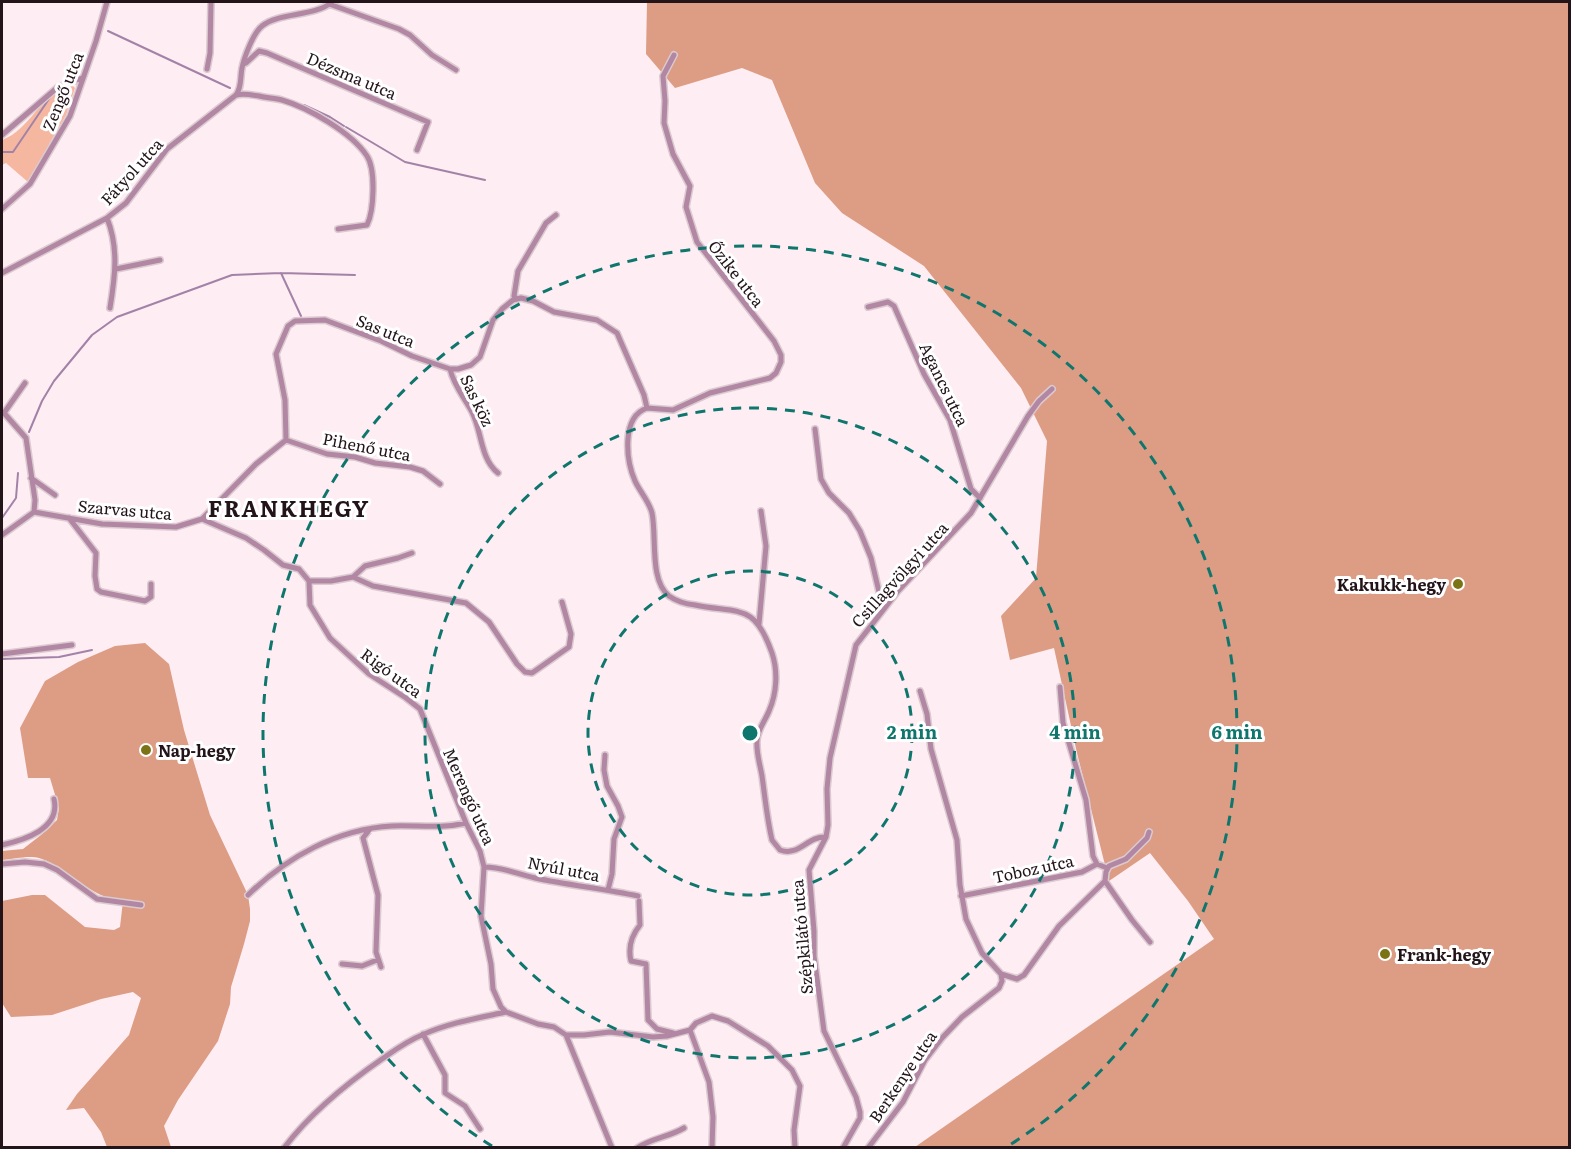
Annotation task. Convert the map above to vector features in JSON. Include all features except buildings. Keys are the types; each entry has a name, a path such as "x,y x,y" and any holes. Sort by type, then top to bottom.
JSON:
{"street":[{"name":"Zengő utca","path":"2,209 30,184 70,116 107,2"},
{"path":"207,69 210,53 211,2"},
{"path":"236,95 240,88 246,54 261,27 286,16 317,9 330,3 399,29 410,35 432,55 456,70"},
{"name":"Dézsma utca","path":"243,67 259,51 267,53 428,122 417,150"},
{"name":"Őzike utca","path":"647,408 673,410 710,393 761,381 774,375 781,362 781,355 774,340 697,242 686,207 690,186 673,154 664,126 663,76 674,55"},
{"path":"2,135 58,87 82,78"},
{"path":"236,95 282,100 315,115 354,142 367,156 372,168 372,197 367,225 338,229"},
{"name":"Fátyol utca","path":"2,273 107,218 126,203 166,149 236,95"},
{"path":"517,298 514,296 518,271 546,223 556,215"},
{"path":"107,218 114,235 116,269 110,308"},
{"path":"116,269 160,260"},
{"path":"450,369 467,367 480,357 493,320 502,309 517,298 533,301 543,308 562,314 597,320 617,333 644,395 647,408 639,411 633,418 628,441 633,476 648,501 652,516 658,581 669,595 681,602 737,610 749,615 759,624 773,656 776,675 774,699 759,730 757,750 772,840 780,850 789,852 795,851 814,838 826,837"},
{"name":"Agancs utca","path":"868,307 884,303 893,304 924,375 950,420 971,489 980,498"},
{"name":"Sas utca","path":"286,440 285,400 276,354 288,326 295,321 325,320 450,369"},
{"name":"Sas köz","path":"450,369 457,389 472,411 485,455 498,473"},
{"path":"2,535 34,512 35,506 26,438 4,413 25,383"},
{"name":"Csillagvölgyi utca","path":"826,837 829,761 856,645 912,575 961,524 980,498 1028,416 1039,400 1052,389"},
{"path":"815,429 821,479 828,493 849,513 860,531 871,558 880,596 886,605"},
{"path":"286,440 256,464 202,519 246,538 283,566 299,569 309,581 331,581 353,577 365,566 412,553"},
{"name":"Pihenő utca","path":"286,440 327,454 410,467 423,471 440,484"},
{"path":"31,478 55,495"},
{"path":"759,624 766,546 761,511"},
{"name":"Szarvas utca","path":"34,512 102,524 176,527 202,519"},
{"path":"69,518 96,553 95,586 97,589 101,592 145,601 151,597 151,584"},
{"path":"353,577 373,586 466,603 489,622 517,664 525,672 532,673 569,647 571,634 562,602"},
{"name":"Rigó utca","path":"309,581 310,605 330,639 369,675 415,704 426,725"},
{"path":"2,654 72,645"},
{"path":"1060,687 1064,723 1086,800 1093,856 1097,864"},
{"path":"920,691 927,714 931,749 957,840 961,896 966,919 982,953 991,966 1001,974 1017,979 1024,975 1059,926 1105,881 1107,868 1126,860 1147,838 1149,832"},
{"name":"Merengő utca","path":"426,725 433,746 480,851 484,867 481,916 491,964 493,989 506,1012"},
{"path":"605,755 604,770 607,786 622,817 614,839 612,874 608,890"},
{"path":"2,845 29,839 38,833 52,819 55,812 54,799"},
{"path":"248,895 271,874 320,844 345,834 394,826 452,826 466,823"},
{"path":"370,829 363,838 378,895 377,960 381,968"},
{"name":"Szépkilátó utca","path":"826,837 809,870 814,932 813,956 824,1031 856,1097 860,1112 860,1118 843,1148"},
{"path":"2,864 25,862 51,866 98,899 141,905"},
{"name":"Toboz utca","path":"961,896 1082,872 1097,864 1107,868"},
{"name":"Nyúl utca","path":"484,867 505,869 568,885 608,890 638,898 639,925 634,932 629,951 631,961 645,964 648,1020 657,1029 675,1034"},
{"path":"1105,881 1150,942"},
{"path":"342,964 362,966 377,960"},
{"name":"Berkenye utca","path":"868,1148 903,1102 925,1060 962,1017 999,988 1002,981 1001,974"},
{"path":"284,1148 314,1113 352,1080 404,1044 423,1034 506,1012 538,1024 554,1027 566,1035 610,1032 653,1037 690,1030 703,1019 720,1017 768,1046 792,1070 800,1086 794,1130 795,1148"},
{"path":"690,1030 709,1082 713,1117 712,1148"},
{"path":"423,1034 445,1076 445,1093 465,1106 480,1129"},
{"path":"566,1035 612,1148"},
{"path":"637,1148 684,1128"}],"shaded area":[{"path":"647,2 1569,2 1569,1147 915,1147 1214,939 1188,901 1150,853 1109,881 1054,648 1010,660 1001,616 1036,578 1047,441 1021,388 924,266 842,213 815,183 772,80 742,68 675,88 646,54"},
{"path":"68,85 75,88 66,115 49,144 51,146 28,182 6,163 2,165 2,140 20,129 50,96"},
{"path":"145,643 169,664 184,730 210,815 248,895 250,921 231,987 230,1004 218,1041 178,1100 164,1126 171,1147 107,1147 101,1132 84,1108 66,1110 77,1094 129,1035 141,998 133,992 101,999 52,1015 11,1017 2,1003 2,901 45,895 85,927 114,930 120,927 123,901 111,899 90,889 39,858 2,860 2,851 23,849 57,820 59,808 50,778 28,778 20,728 45,681 78,662 115,646"}],"waterway":[{"path":"108,31 230,88"},
{"path":"2,152 13,152 51,96"},
{"path":"304,105 344,126"},
{"path":"346,127 405,162 485,180"},
{"path":"281,273 301,316"},
{"path":"29,432 42,401 54,381 92,335 117,317 232,275 281,273 355,275"},
{"path":"2,518 16,498 18,473"},
{"path":"2,659 59,657 92,650"}],"place":[{"name":"Kakukk-hegy","path":"1458,584"},
{"name":"Nap-hegy","path":"146,750"},
{"name":"Frank-hegy","path":"1385,954"}],"district":[{"name":"FRANKHEGY","path":"289,507"}]}
